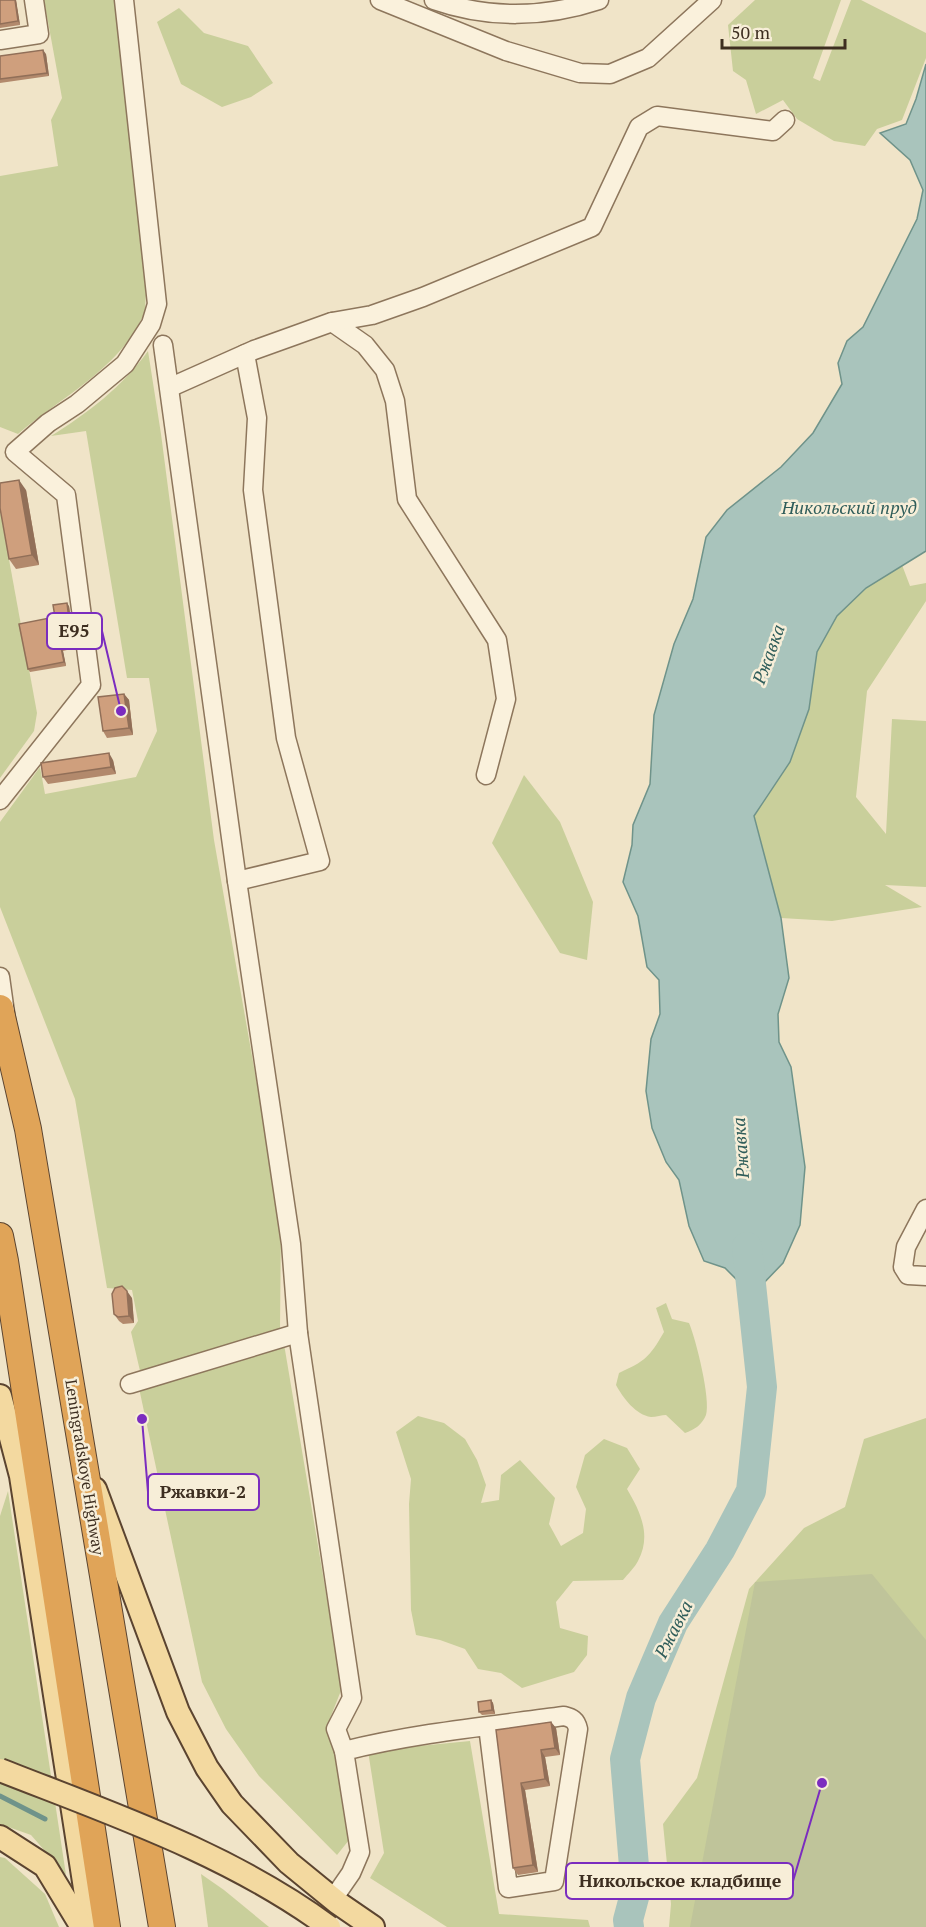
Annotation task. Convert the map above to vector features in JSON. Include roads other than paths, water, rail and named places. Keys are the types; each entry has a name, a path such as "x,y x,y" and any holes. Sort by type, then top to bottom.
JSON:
{"highway":[{"name":"Leningradskoye Highway","path":"0,1008 28,1129 162,1927"},
{"path":"0,1236 6,1261 107,1927"}],"main road":[{"path":"0,1396 21,1476 91,1927"},
{"path":"84,1458 178,1712 207,1768 232,1804 289,1863 333,1899 373,1927"},
{"path":"0,1770 184,1844 245,1875 329,1927"},
{"path":"0,1837 45,1866 82,1927"}],"street":[{"path":"0,40 39,34 34,0"},
{"path":"0,800 91,684 66,495 15,452 48,423 77,404 125,364 151,324 157,304 124,0"},
{"path":"380,0 506,51 580,73 610,74 648,58 712,0"},
{"path":"434,0 454,7 496,15 573,9 599,0"},
{"path":"171,387 245,354 332,322 372,315 423,297 592,227 639,127 657,116 773,131 785,120"},
{"path":"332,322 364,345 385,370 395,401 407,499 497,640 506,699 486,775"},
{"path":"163,345 171,387 237,881 291,1244 298,1333 352,1698 336,1729 344,1751 360,1852 351,1873 333,1899"},
{"path":"237,881 320,861 286,738 254,490 257,417 245,354"},
{"path":"0,977 8,1036"},
{"path":"926,1209 906,1247 903,1267 908,1275 926,1276"},
{"path":"130,1384 298,1333"},
{"path":"344,1751 382,1742 488,1726 564,1716 572,1718 578,1729 554,1881 508,1888 488,1726"}],"water":[{"name":"Никольский пруд","path":"926,64 926,551 866,588 837,616 817,652 809,709 790,762 754,816 781,918 789,978 778,1014 779,1042 791,1067 805,1167 800,1225 783,1263 761,1286 742,1285 725,1268 704,1261 689,1226 679,1180 666,1162 652,1128 646,1091 651,1039 660,1014 659,980 647,967 638,916 623,882 632,845 633,825 650,784 654,715 674,644 693,599 706,537 727,510 781,467 813,433 842,384 838,363 847,341 863,327 917,219 923,190 910,160 880,133 906,124"}],"waterway":[{"name":"Ржавка","path":"629,1927 628,1920 636,1890 625,1759 641,1698 673,1623 720,1550 751,1491 762,1387 747,1247"},
{"path":"0,1796 45,1819"}],"place":[{"name":"E95","path":"121,711"},
{"name":"Ржавки-2","path":"142,1419"},
{"name":"Никольское кладбище","path":"822,1783"}]}
